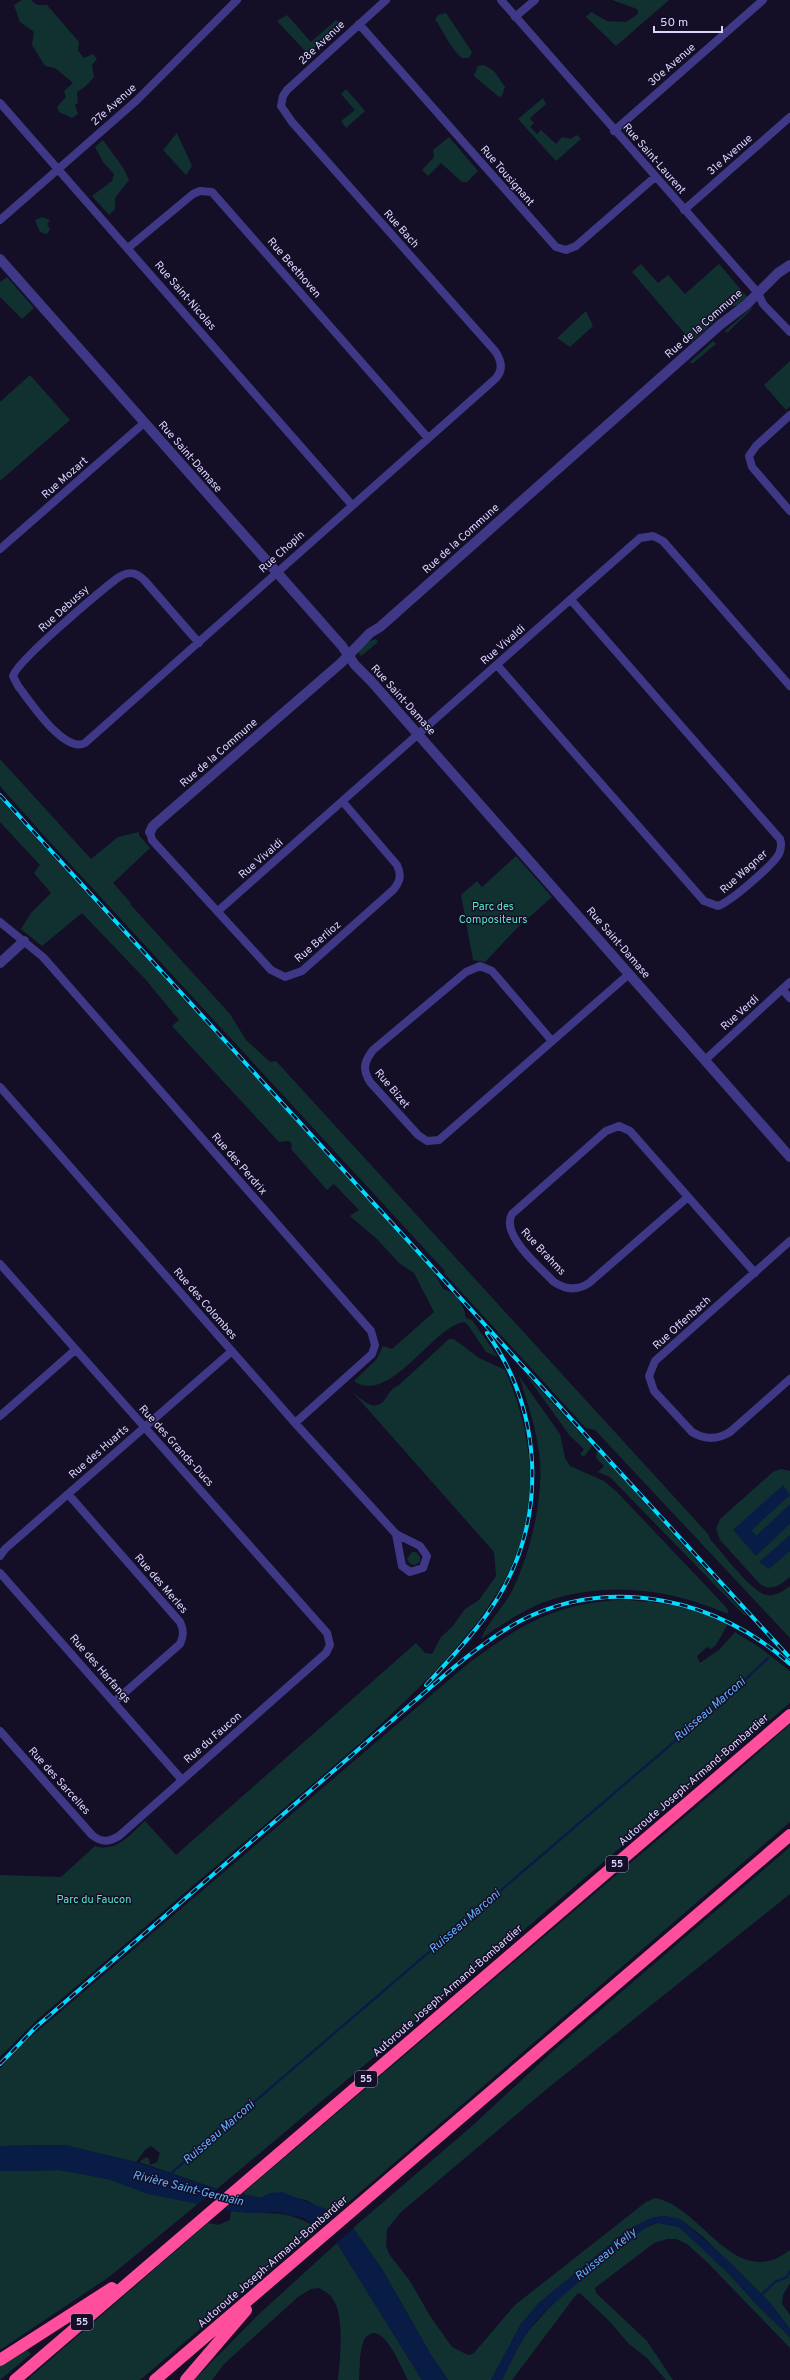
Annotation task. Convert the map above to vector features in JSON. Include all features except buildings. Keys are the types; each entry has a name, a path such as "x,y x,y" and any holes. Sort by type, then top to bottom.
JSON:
{"highway":[{"name":"Autoroute Joseph-Armand-Bombardier","path":"15,2380 790,1715"},
{"name":"Autoroute Joseph-Armand-Bombardier","path":"155,2380 790,1835"},
{"path":"0,2360 150,2264"},
{"path":"186,2380 275,2277"}],"street":[{"name":"27e Avenue","path":"0,220 136,101 237,0"},
{"name":"28e Avenue","path":"281,106 283,96 287,90 386,0"},
{"name":"Rue Saint-Laurent","path":"500,0 758,294 763,304 790,332"},
{"path":"515,17 535,0"},
{"name":"30e Avenue","path":"614,131 763,0"},
{"name":"Rue Tousignant","path":"358,24 556,247 566,250 576,246 655,177"},
{"name":"Rue Saint-Nicolas","path":"0,103 352,505"},
{"name":"Rue Bach","path":"281,106 297,128 494,351 500,359 501,367"},
{"name":"31e Avenue","path":"684,210 790,117"},
{"name":"Rue Beethoven","path":"128,248 192,194 204,190 212,192 428,438"},
{"name":"Rue Saint-Damase","path":"0,259 790,1157"},
{"name":"Rue de la Commune","path":"150,832 156,824 340,664 348,654 758,294 778,273 790,265"},
{"name":"Rue Chopin","path":"72,745 81,746 95,736 276,572 494,380 501,367"},
{"path":"790,415 756,446 749,456 752,467 790,511"},
{"name":"Rue Mozart","path":"0,549 144,423"},
{"name":"Rue Vivaldi","path":"218,911 343,802 637,540 649,536 657,537 663,541 790,686"},
{"name":"Rue Debussy","path":"72,745 58,734 18,686 13,676 17,668 34,651 114,580 130,572 140,575 199,643"},
{"name":"Rue Wagner","path":"496,665 704,901 718,906 730,900 775,859 781,848 780,839 571,600"},
{"name":"Rue Berlioz","path":"150,832 152,840 275,973 285,977 302,970 393,890 399,880 400,875 397,865 343,802"},
{"name":"Rue des Perdrix","path":"0,922 43,957 371,1331 375,1345 369,1358 295,1423"},
{"path":"0,962 24,941"},
{"name":"Rue Bizet","path":"552,1041 492,971 480,966 466,972 373,1050 365,1062 364,1073 370,1082 418,1135 427,1141 435,1142 442,1138 629,974"},
{"name":"Rue Verdi","path":"705,1060 790,982"},
{"path":"782,989 790,998"},
{"name":"Rue des Colombes","path":"0,1087 295,1423 396,1534 424,1548 428,1556 423,1568 410,1572 402,1566 396,1534"},
{"name":"Rue Brahms","path":"688,1197 589,1284 576,1289 560,1286 554,1282 510,1233 510,1219 512,1214 613,1127 619,1126 630,1131 755,1273"},
{"name":"Rue Offenbach","path":"790,1241 655,1361 650,1371 650,1386 692,1432 704,1438 718,1438 730,1432 790,1379"},
{"name":"Rue des Grands-Ducs","path":"0,1264 327,1633 330,1646"},
{"path":"0,1278 7,1272"},
{"path":"0,1416 75,1350"},
{"name":"Rue des Huarts","path":"0,1556 5,1549 232,1351"},
{"name":"Rue des Merles","path":"68,1494 180,1622 182,1629 183,1637 180,1644 114,1702"},
{"name":"Rue des Harfangs","path":"0,1573 182,1780"},
{"name":"Rue du Faucon","path":"106,1842 119,1836 326,1653 330,1646"},
{"name":"Rue des Sarcelles","path":"0,1731 92,1835 106,1842"}],"green space":[{"path":"22,0 31,0 37,5 47,5 79,42 78,51 84,58 93,54 97,59 92,65 94,77 86,86 77,92 78,103 75,105 78,114 72,118 59,112 57,107 66,97 64,91 73,83 55,68 45,66 32,45 34,32 20,22 14,5"},
{"path":"612,0 669,0 616,46 586,17 591,12 607,21 626,22 638,14 637,9"},
{"path":"446,13 472,52 469,58 462,58 458,54 435,19 438,15"},
{"path":"287,15 311,42 336,20 341,23 308,54 277,21"},
{"path":"484,65 494,71 505,87 502,96 499,97 474,76 478,66"},
{"path":"346,89 365,111 346,128 341,121 355,110 341,94"},
{"path":"543,98 546,104 530,118 534,123 530,127 537,134 541,130 556,144 562,137 571,139 577,135 581,139 556,161 518,119"},
{"path":"177,133 192,166 186,175 163,150"},
{"path":"449,137 478,171 467,182 462,182 441,163 428,176 422,170 434,157 433,150"},
{"path":"103,140 124,169 129,180 115,198 115,209 109,215 92,196 112,181 114,174 103,162 95,147"},
{"path":"42,217 50,220 47,224 50,229 47,234 40,232 35,220"},
{"path":"641,264 658,283 668,275 685,294 719,264 747,297 738,305 730,307 692,342 632,272"},
{"path":"7,277 34,308 22,319 0,297 0,282"},
{"path":"754,307 727,333 725,331 750,309"},
{"path":"586,311 593,326 570,347 557,338"},
{"path":"713,341 716,344 692,364 690,362"},
{"path":"790,361 790,406 786,410 764,385"},
{"path":"30,375 70,420 0,481 0,402"},
{"path":"376,639 378,642 361,656 358,652 367,642"},
{"path":"0,759 91,859 118,837 139,832 139,835 150,848 113,883 131,903 130,904 230,1014 246,1040 270,1062 276,1061 708,1534 710,1539 729,1562 746,1580 761,1593 767,1595 777,1594 790,1586 790,1638 595,1430 586,1428 444,1273 445,1271 48,840 0,786"},
{"path":"0,799 434,1272 443,1289 452,1293 459,1300 466,1318 472,1320 498,1357 486,1352 468,1325 464,1322 452,1327 439,1336 411,1362 382,1383 368,1386 354,1381 376,1360 383,1346 392,1349 434,1312 414,1273 399,1263 377,1239 350,1216 359,1210 334,1184 327,1190 291,1149 292,1144 289,1141 279,1142 172,1026 179,1020 146,980 82,913 42,946 21,929 31,913 51,893 34,873 40,865 0,822"},
{"name":"Parc des Compositeurs","path":"516,856 552,897 516,929 485,962 473,960 461,895 477,881 482,887"},
{"name":"Parc du Faucon","path":"449,1339 454,1339 479,1358 505,1370 514,1392 526,1438 530,1485 528,1508 523,1532 509,1572 490,1604 457,1647 391,1715 327,1772 37,2020 0,2057 0,1875 61,1877 95,1846 110,1847 116,1845 123,1841 145,1821 176,1855 416,1643 425,1653 432,1654 441,1637 452,1627 465,1609 479,1600 496,1576 494,1552 350,1389 368,1404 377,1405 381,1403 393,1389"},
{"path":"524,1372 592,1446 584,1457 580,1454 584,1449 570,1436"},
{"path":"519,1376 560,1434 565,1458 570,1466 604,1481 617,1492 724,1605 728,1610 728,1614 706,1605 663,1594 640,1590 618,1589 596,1591 573,1594 541,1603 514,1617 481,1639 484,1632 514,1587 530,1543 537,1510 540,1477 539,1451 532,1419"},
{"path":"597,1450 747,1616 744,1615 610,1477 598,1472 604,1466 596,1458"},
{"path":"781,1469 790,1471 790,1577 779,1585 768,1587 760,1584 720,1540 716,1529 720,1519 773,1472"},
{"path":"412,1552 416,1552 420,1557 420,1562 415,1565 410,1564 407,1559"},
{"path":"622,1600 677,1606 729,1622 716,1645 711,1649 707,1647 697,1656 700,1663 720,1649 735,1632 759,1647 790,1671 790,1703 423,2016 217,2189 139,2162 146,2157 149,2159 150,2165 157,2162 160,2153 151,2146 145,2150 136,2162 64,2145 0,2146 0,2069 19,2047 470,1662 506,1637 541,1618 578,1606"},
{"path":"790,1724 790,1822 336,2213 320,2208 306,2200 270,2193 261,2198 242,2194 729,1779"},
{"path":"790,1847 790,1894 548,2088 401,2212 387,2229 386,2245 389,2254 410,2281 430,2316 452,2347 468,2355 473,2354 515,2305 646,2202 655,2198 672,2205 689,2216 720,2244 736,2255 752,2261 770,2260 790,2250 790,2283 783,2295 782,2304 790,2315 790,2329 771,2304 702,2236 680,2219 665,2216 655,2217 629,2229 539,2303 521,2324 491,2380 448,2380 431,2355 382,2269 353,2228 471,2127 555,2049"},
{"path":"60,2170 108,2179 149,2194 199,2203 109,2277 0,2350 0,2171"},
{"path":"231,2211 286,2215 307,2222 318,2229 140,2380 27,2380 208,2223 218,2225 230,2220"},
{"path":"659,2223 679,2227 730,2275 758,2306 790,2337 790,2348 707,2262 687,2244 676,2239 667,2239 654,2243 595,2288 596,2293 647,2341 673,2380 666,2380 647,2358 629,2344 611,2323 580,2293 576,2295 512,2380 502,2380 523,2339 547,2310 566,2291 586,2272 628,2239 646,2228"},
{"path":"337,2243 422,2380 408,2380 387,2342 376,2333 370,2334 363,2341 360,2357 359,2380 338,2380 341,2338 339,2316 337,2307 332,2297 319,2288 311,2289 298,2297 224,2364 212,2380 194,2380 258,2315"},
{"path":"27,2350 31,2354 0,2380 0,2366"}],"water":[{"path":"783,1485 790,1495 752,1530 756,1536 790,1504 790,1524 756,1556 733,1530"},
{"path":"790,1535 790,1551 769,1569 759,1562"},
{"name":"Rivière Saint-Germain","path":"64,2145 136,2162 217,2189 261,2198 270,2193 282,2192 336,2213 353,2228 382,2269 431,2355 448,2380 422,2380 337,2243 304,2218 277,2212 256,2213 231,2211 149,2194 108,2179 60,2170 0,2171 0,2146"},
{"name":"Ruisseau Kelly","path":"665,2216 680,2219 731,2263 771,2304 790,2329 790,2337 758,2306 730,2275 679,2227 659,2223 651,2224 615,2250 540,2316 523,2338 502,2380 491,2380 521,2324 539,2303 629,2229 648,2219"}],"pier":[{"path":"219,2188 244,2193 223,2211 197,2205"},
{"path":"338,2212 355,2227 335,2244 316,2230"}],"waterway":[{"name":"Ruisseau Marconi","path":"169,2175 731,1693 768,1658"},
{"path":"759,2297 775,2282 787,2277 790,2271"}],"railway":[{"path":"0,795 790,1658"},
{"path":"426,1685 465,1642 483,1620 499,1596 515,1564 526,1531 531,1497 532,1463 528,1428 519,1395 505,1363 487,1333"},
{"path":"0,2064 36,2027 453,1668 486,1642 522,1620 556,1606 592,1599 627,1597 663,1601 697,1610 730,1623 762,1642 790,1664"}]}
